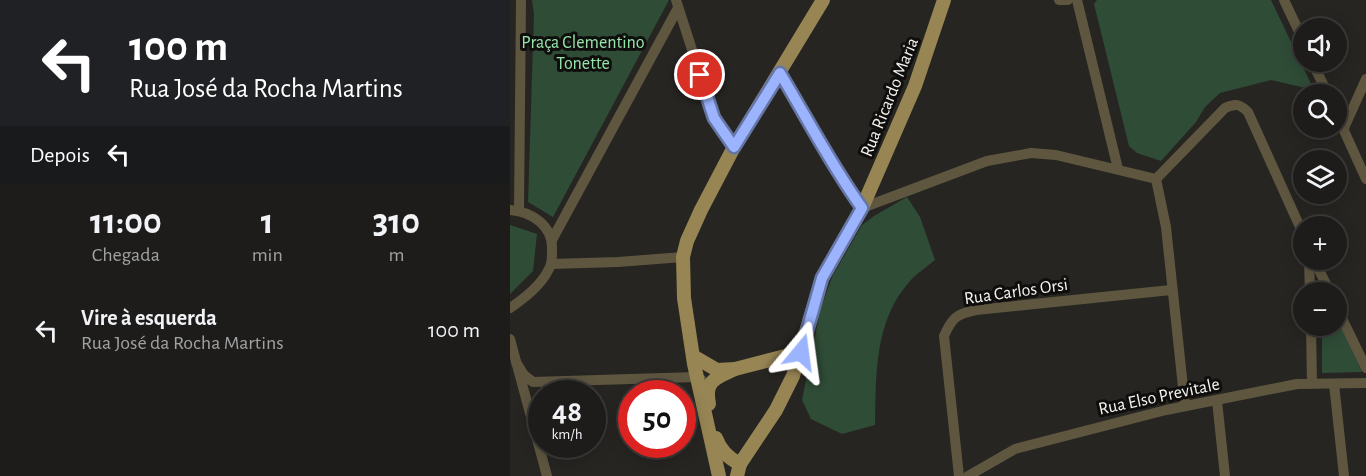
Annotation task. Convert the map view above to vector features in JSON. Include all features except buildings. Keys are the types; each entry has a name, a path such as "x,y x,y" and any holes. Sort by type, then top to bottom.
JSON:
{"main road":[{"path":"722,475 696,377 692,338 684,298 683,257 687,241 701,210 734,147 823,0"},
{"name":"Rua Ricardo Maria","path":"738,470 776,410 793,376 822,278 862,208 915,86 944,0"},
{"path":"693,356 717,370 735,369 801,352"},
{"path":"735,369 711,382 707,394 717,441 721,450 738,470"}],"street":[{"path":"521,0 514,210 536,218 542,223 552,240"},
{"path":"1059,0 1068,0"},
{"path":"1077,0 1118,169"},
{"path":"1284,0 1293,19"},
{"path":"677,4 714,118 734,147"},
{"path":"510,308 523,300 541,280 551,264 552,240 677,4"},
{"path":"780,73 844,183 862,208 987,160 1031,153 1056,155 1156,179"},
{"path":"1347,121 1366,79"},
{"path":"1156,179 1225,108 1233,104 1241,105 1248,112 1295,216"},
{"path":"1347,135 1366,179"},
{"path":"1156,179 1166,227 1185,406"},
{"path":"551,264 607,263 683,257"},
{"name":"Rua Carlos Orsi","path":"959,476 944,336 951,321 962,313 976,310 1172,290"},
{"path":"1347,329 1366,368"},
{"path":"1311,336 1312,382"},
{"path":"510,339 547,476"},
{"path":"516,362 524,375 533,382 696,377 711,382"},
{"name":"Rua Elso Previtale","path":"968,476 1015,448 1057,436 1185,406 1312,382 1334,384 1366,382"},
{"path":"1334,384 1344,476"},
{"path":"1217,401 1225,476"}],"green space":[{"name":"Praça Clementino Tonette","path":"532,0 669,0 553,217 528,202 534,14"},
{"path":"1097,0 1271,0 1293,46 1293,72 1305,72 1311,84 1293,85 1271,80 1220,93 1205,107 1196,122 1161,161 1137,153 1129,146 1094,4"},
{"path":"907,197 920,217 935,260 910,281 889,313 879,349 875,425 842,434 811,419 802,400 820,311 832,277 862,225"},
{"path":"510,225 537,234 533,271 510,294"},
{"path":"1322,336 1345,336 1362,372 1322,373"}],"route":[{"path":"700,75 714,118 734,147 780,73 844,183 862,208 822,278 801,352"}]}
